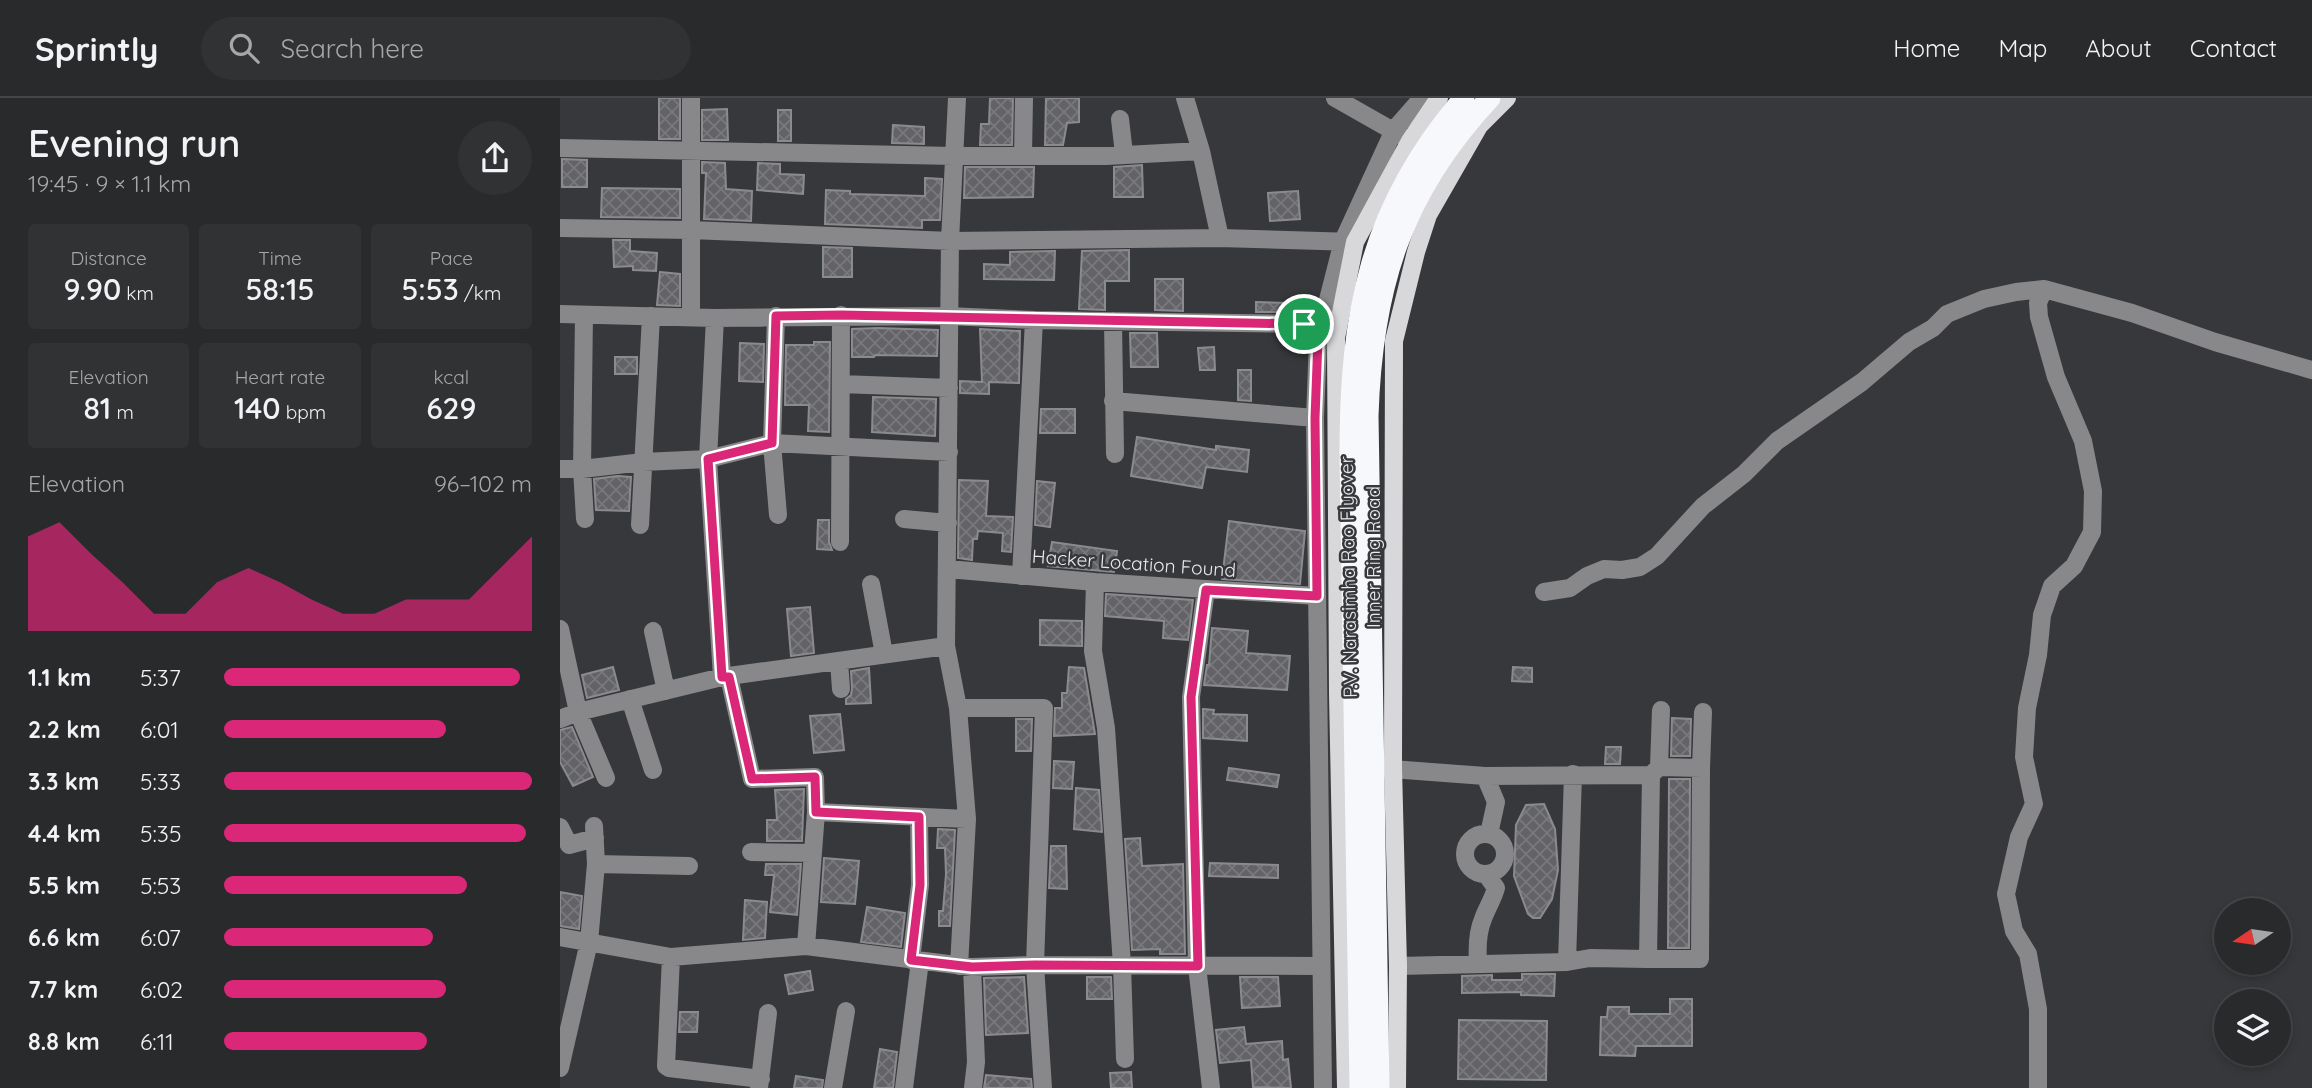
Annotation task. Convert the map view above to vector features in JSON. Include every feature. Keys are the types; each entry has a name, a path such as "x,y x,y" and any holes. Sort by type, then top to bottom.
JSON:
{"highway":[{"name":"P.V. Narasimha Rao Flyover","path":"1360,1088 1350,455 1354,346 1364,283 1391,209 1424,149 1464,98"},
{"name":"P.V. Narasimha Rao Flyover","path":"1379,1088 1369,371 1383,287 1393,250 1407,216 1441,158 1490,98"}],"main road":[{"name":"Inner Ring Road","path":"1346,1088 1336,338 1349,242 1410,141 1440,98"},
{"name":"Inner Ring Road","path":"1397,1088 1398,966 1393,768 1394,341 1428,215 1479,126 1507,98"}],"street":[{"path":"691,98 691,317"},
{"path":"957,98 950,241 946,646 958,709 967,819 966,966 976,1062 973,1088"},
{"path":"1024,98 1024,155"},
{"path":"1185,98 1201,151 1220,238"},
{"path":"1335,98 1410,141"},
{"path":"1323,1088 1315,418 1318,339 1349,242 1394,130 1422,98"},
{"path":"1121,119 1124,155"},
{"path":"560,148 954,156 1106,156 1201,151"},
{"path":"560,229 691,230 950,241 1220,238 1349,242"},
{"path":"1544,592 1570,588 1587,576 1604,569 1640,567 1657,556 1703,506 1744,474 1777,441 1862,382 1909,342 1933,328 1947,314 1984,299 2044,289 2132,313 2215,342 2312,370"},
{"path":"2038,1088 2038,1009 2028,954 2014,932 2006,894 2019,837 2034,804 2024,757 2027,708 2038,654 2042,615 2052,586 2074,566 2092,532 2092,491 2083,441 2056,377 2039,317 2038,303 2044,289"},
{"path":"560,314 715,318 949,316 1304,324 1313,328 1318,339"},
{"path":"584,315 582,469 585,519"},
{"path":"839,542 841,315"},
{"path":"640,524 651,316"},
{"path":"776,316 772,443 778,515"},
{"path":"715,318 708,459 726,677 752,779 815,777 816,812 806,946"},
{"path":"1021,576 1034,320"},
{"path":"1113,321 1112,401 1115,454"},
{"path":"841,384 949,388"},
{"path":"1112,401 1315,418"},
{"path":"560,469 708,459 772,443 949,452"},
{"path":"904,519 948,523"},
{"name":"Hacker Location Found","path":"947,569 1095,582 1317,596"},
{"path":"1095,582 1093,651 1107,729 1122,965 1125,1059"},
{"path":"871,584 884,654"},
{"path":"1206,590 1191,697 1198,966 1211,1088"},
{"path":"560,629 578,712 606,778"},
{"path":"653,631 666,691"},
{"path":"560,719 578,712 726,677 946,646"},
{"path":"839,661 841,689"},
{"path":"630,699 653,769"},
{"path":"958,709 1044,708 1035,965 1043,1088"},
{"path":"1648,959 1655,771 1661,710"},
{"path":"1398,966 1567,962 1590,958 1700,959 1703,712"},
{"path":"1340,768 1393,768 1485,776 1701,768"},
{"path":"1567,962 1573,774"},
{"path":"1485,776 1496,802 1489,834"},
{"path":"816,812 967,819"},
{"path":"904,1088 920,885 919,817"},
{"path":"560,827 569,845 595,832 596,864 589,942 560,1067"},
{"path":"1489,834 1500,841 1505,852 1498,869 1486,874 1474,871 1466,862 1465,855 1472,839 1477,835 1489,834"},
{"path":"751,852 813,853"},
{"path":"596,864 689,866"},
{"path":"1478,963 1477,942 1496,888 1486,874"},
{"path":"560,937 671,957 806,946 966,966 1321,966"},
{"path":"671,957 666,1066 669,1068 760,1083 768,1013"},
{"path":"833,1088 846,1011"}],"building":[{"path":"659,98 680,98 680,139 659,139"},
{"path":"990,98 1013,98 1012,145 980,145 981,124 989,124"},
{"path":"1046,98 1079,98 1079,122 1067,123 1063,145 1045,145"},
{"path":"727,109 728,140 702,140 702,110"},
{"path":"778,110 791,110 791,141 778,141"},
{"path":"893,125 924,127 924,144 892,143"},
{"path":"562,159 587,160 587,187 562,187"},
{"path":"702,162 725,163 726,189 752,191 751,221 704,219 706,173 702,173"},
{"path":"758,163 780,164 780,174 804,175 803,194 757,190"},
{"path":"1142,165 1143,197 1114,197 1114,167"},
{"path":"965,167 1034,167 1033,197 964,198"},
{"path":"925,178 942,179 940,220 922,220 922,228 825,224 826,190 850,191 850,194 925,196"},
{"path":"602,188 680,189 680,218 601,217"},
{"path":"1298,191 1300,219 1270,221 1268,193"},
{"path":"613,240 630,240 630,251 657,253 656,271 633,270 633,266 614,267"},
{"path":"823,247 852,248 852,277 823,277"},
{"path":"1129,250 1129,281 1105,281 1105,310 1079,309 1082,251"},
{"path":"1055,251 1054,280 984,279 984,264 1010,265 1010,252"},
{"path":"660,272 680,274 680,306 657,305"},
{"path":"1155,279 1183,279 1183,311 1155,310"},
{"path":"1256,302 1288,303 1288,312 1256,312"},
{"path":"852,329 938,330 937,356 852,357"},
{"path":"980,329 1020,331 1019,383 989,382 989,394 960,393 960,381 982,382"},
{"path":"1130,333 1157,333 1158,367 1131,367"},
{"path":"814,342 830,342 829,432 808,431 809,405 785,405 786,345 814,345"},
{"path":"740,343 764,344 763,382 739,381"},
{"path":"1214,347 1215,370 1200,370 1198,348"},
{"path":"615,357 637,357 637,374 615,374"},
{"path":"1238,370 1251,370 1251,401 1238,400"},
{"path":"873,397 936,399 935,436 872,432"},
{"path":"1041,409 1075,409 1075,433 1040,433"},
{"path":"1137,437 1216,450 1216,446 1249,450 1247,472 1206,467 1202,488 1131,476"},
{"path":"631,477 629,511 596,510 594,479"},
{"path":"959,480 988,481 986,516 1013,517 1011,552 1002,551 1003,533 978,531 977,539 973,539 972,560 958,558"},
{"path":"1037,481 1055,483 1050,527 1035,525"},
{"path":"818,520 829,520 829,542 832,550 817,549"},
{"path":"1229,521 1305,531 1300,584 1222,579"},
{"path":"1052,542 1117,551 1114,572 1048,566"},
{"path":"1106,594 1193,600 1188,640 1163,638 1164,621 1105,616"},
{"path":"810,607 814,653 791,656 787,609"},
{"path":"1040,620 1082,621 1082,646 1040,645"},
{"path":"1212,628 1248,631 1246,653 1290,656 1287,690 1204,685 1209,665"},
{"path":"613,667 619,690 587,698 582,675"},
{"path":"1069,667 1084,668 1095,734 1054,736 1055,708 1062,708 1062,693 1067,693"},
{"path":"1513,667 1532,668 1532,682 1512,681"},
{"path":"869,668 871,703 846,704 852,689 851,671"},
{"path":"1203,709 1214,710 1213,714 1247,715 1247,741 1203,738"},
{"path":"840,714 844,750 814,753 810,716"},
{"path":"1672,718 1691,719 1690,756 1671,756"},
{"path":"1016,719 1032,719 1031,751 1016,751"},
{"path":"572,727 593,777 573,786 560,762 560,730"},
{"path":"1606,747 1621,747 1620,764 1605,764"},
{"path":"1054,761 1074,762 1072,789 1053,788"},
{"path":"1229,768 1279,775 1277,787 1227,780"},
{"path":"1669,779 1690,779 1689,948 1668,948"},
{"path":"1076,788 1099,790 1102,832 1074,829"},
{"path":"804,789 802,841 767,841 767,820 777,820 775,790"},
{"path":"1544,804 1555,829 1558,870 1552,899 1540,918 1533,918 1528,914 1514,876 1516,825 1526,805"},
{"path":"938,829 955,830 950,926 939,926 946,874 945,848 937,848"},
{"path":"1140,838 1142,866 1183,864 1185,954 1160,954 1160,949 1132,950 1125,839"},
{"path":"1051,846 1066,846 1067,889 1049,888"},
{"path":"824,858 859,861 855,904 821,902"},
{"path":"1210,863 1278,865 1278,878 1209,876"},
{"path":"766,864 801,864 797,915 770,912 774,875 765,875"},
{"path":"560,892 582,896 579,929 560,926"},
{"path":"745,900 767,902 765,938 743,940"},
{"path":"867,907 905,913 901,947 861,942"},
{"path":"810,971 813,990 789,994 785,975"},
{"path":"1522,974 1555,974 1554,996 1521,995 1521,992 1462,993 1462,976 1492,975 1492,980 1522,980"},
{"path":"1024,977 1028,1033 986,1035 984,978"},
{"path":"1087,977 1111,977 1112,999 1087,999"},
{"path":"1240,977 1278,977 1280,1006 1242,1008"},
{"path":"1670,999 1692,999 1692,1046 1636,1046 1635,1056 1600,1055 1601,1017 1607,1017 1608,1007 1629,1007 1629,1014 1670,1014"},
{"path":"680,1012 698,1012 697,1032 679,1032"},
{"path":"1459,1020 1547,1021 1546,1080 1458,1079"},
{"path":"1244,1027 1246,1044 1282,1041 1283,1060 1288,1059 1291,1088 1253,1087 1251,1060 1220,1063 1216,1030"},
{"path":"880,1049 897,1052 893,1088 874,1088"},
{"path":"1131,1072 1132,1088 1111,1088 1110,1073"},
{"path":"986,1075 1031,1079 1032,1088 984,1088"},
{"path":"796,1076 823,1080 822,1088 794,1088"}],"route":[{"path":"776,316 949,316 1304,324 1313,328 1318,339 1315,418 1317,596 1206,590 1191,697 1198,966 972,967 911,960 920,885 919,817 816,812 815,777 752,779 729,677 722,677 708,459 772,443 776,316"}]}
